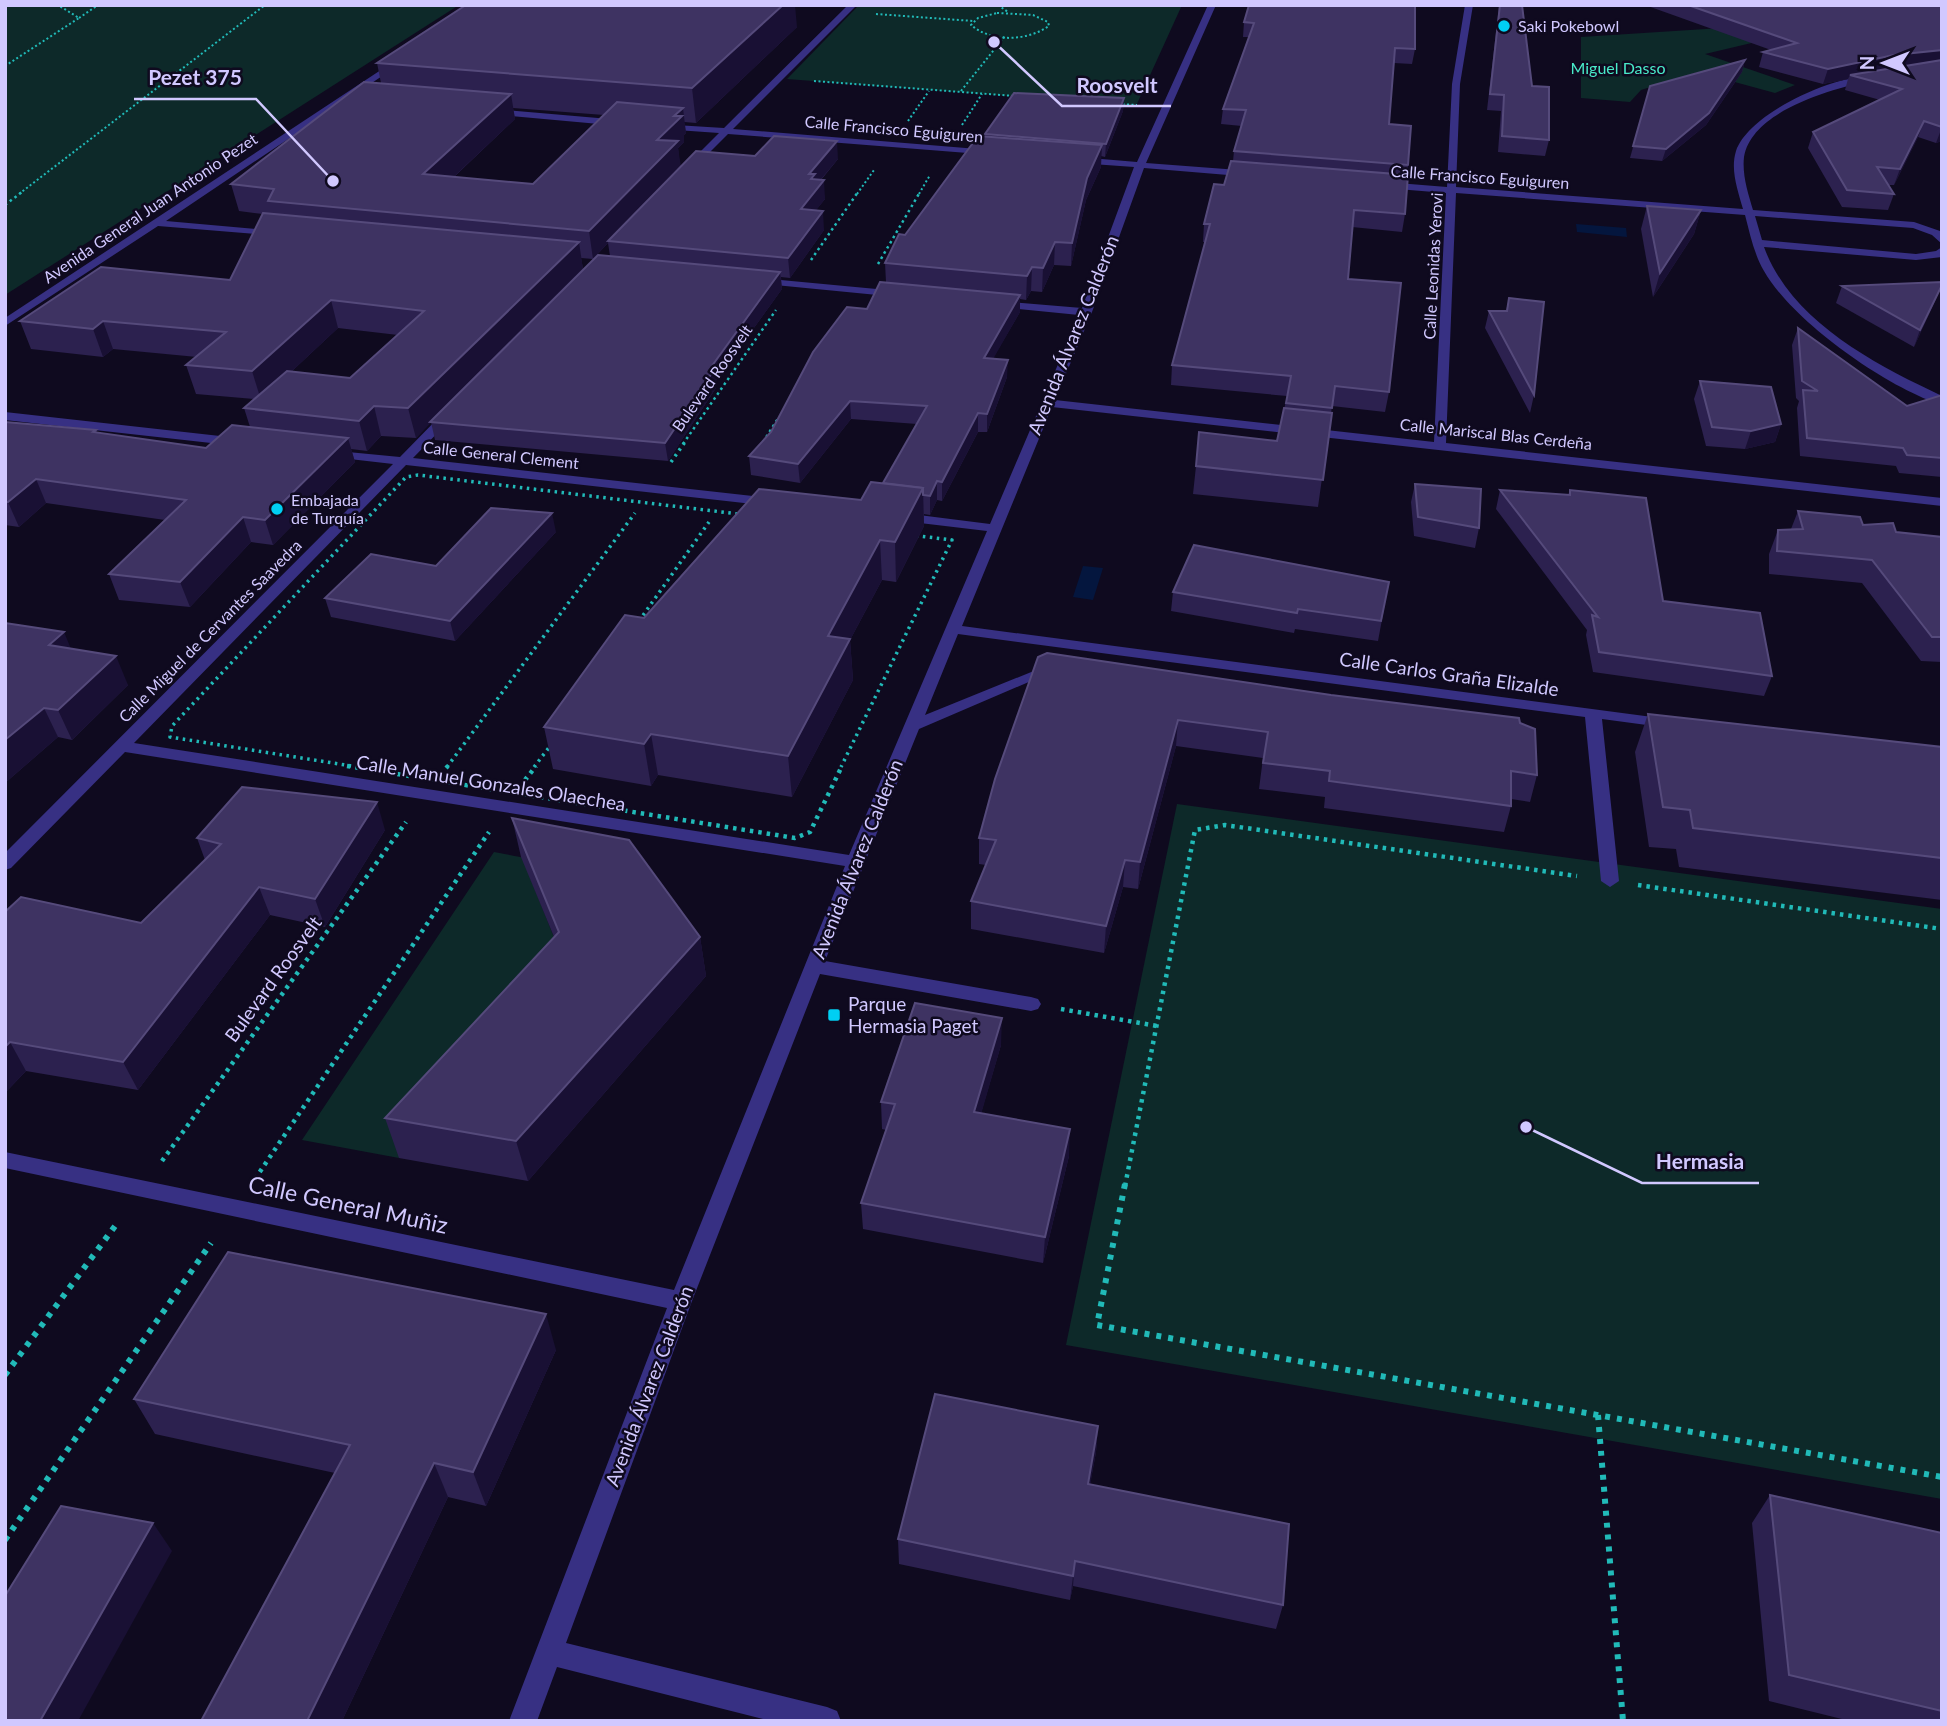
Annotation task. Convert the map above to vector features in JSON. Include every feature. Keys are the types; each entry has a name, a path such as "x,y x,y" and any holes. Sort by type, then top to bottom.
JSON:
{"street":[{"name":"Avenida Álvarez Calderón","path":"523,1721 681,1301 855,862 993,528 1086,312 1140,165 1212,5"},
{"name":"Calle Leonidas Yerovi","path":"1440,446 1456,84 1469,5"},
{"path":"681,177 848,7"},
{"name":"Avenida General Juan Antonio Pezet","path":"5,323 409,56"},
{"path":"1877,77 1839,86 1789,105 1768,118 1751,133 1742,149 1741,183 1758,243 1770,272 1805,314 1859,356 1942,401"},
{"path":"342,99 355,100"},
{"path":"478,111 628,123"},
{"name":"Calle Francisco Eguiguren","path":"656,125 1000,154"},
{"path":"1068,159 1262,175"},
{"name":"Calle Francisco Eguiguren","path":"1371,184 1914,225 1936,233 1942,241"},
{"path":"158,223 295,236"},
{"path":"1758,243 1916,257 1940,254 1942,250"},
{"path":"742,279 915,296"},
{"path":"981,302 1086,312"},
{"name":"Calle Miguel de Cervantes Saavedra","path":"5,864 463,400"},
{"name":"Calle Mariscal Blas Cerdeña","path":"1046,403 1942,502"},
{"path":"5,416 254,444"},
{"name":"Calle General Clement","path":"323,452 781,504"},
{"path":"1866,493 1887,484 1942,490"},
{"path":"888,516 993,528"},
{"name":"Calle Carlos Graña Elizalde","path":"951,629 1687,725"},
{"path":"912,726 1104,648"},
{"path":"1593,713 1610,881"},
{"name":"Calle Manuel Gonzales Olaechea","path":"120,746 855,862"},
{"path":"814,965 1031,1004"},
{"name":"Calle General Muñiz","path":"5,1160 681,1301"},
{"path":"550,1652 827,1721"}],"path":[{"path":"58,5 79,18"},
{"path":"5,66 98,5"},
{"path":"5,205 265,5"},
{"path":"998,5 1008,13"},
{"path":"848,7 973,21 986,15 1008,13 1043,18 1049,26 1037,33 1005,36 979,32 971,24 973,21"},
{"path":"961,92 1005,36"},
{"path":"815,81 1025,97"},
{"path":"902,130 930,90"},
{"path":"956,134 983,94"},
{"path":"1108,103 1166,107"},
{"path":"805,268 880,162"},
{"path":"873,273 934,168"},
{"name":"Bulevard Roosvelt","path":"667,469 780,303"},
{"path":"762,443 784,410"},
{"path":"436,780 644,501"},
{"path":"637,623 718,510"},
{"path":"795,838 810,832 952,540 948,538"},
{"path":"516,793 556,736"},
{"name":"Bulevard Roosvelt","path":"161,1161 411,815"},
{"path":"1942,929 1225,825 1195,830 1097,1325 1942,1477"},
{"path":"253,1181 491,828"},
{"path":"1031,1004 1157,1026"},
{"path":"5,1375 118,1222"},
{"path":"5,1540 211,1243"},
{"path":"1598,1415 1623,1721"}],"green space":[{"path":"5,5 459,5 5,295"},
{"path":"859,5 1182,5 1136,106 787,79"},
{"name":"Miguel Dasso","path":"1848,20 1705,54 1795,85 1775,93 1698,72 1641,90 1630,102 1581,98 1581,37"},
{"path":"1177,804 1942,909 1942,1499 1066,1345"},
{"path":"494,852 536,860 529,875 568,972 399,1158 302,1140"}],"water":[{"path":"1576,224 1626,228 1627,237 1577,232"},
{"path":"1083,566 1103,568 1093,600 1073,597"}],"building":[{"path":"466,5 783,5 692,88 377,63"},
{"path":"1249,5 1415,5 1415,49 1395,48 1389,124 1411,126 1408,165 1234,151 1246,110 1223,109 1254,23 1244,22"},
{"path":"1500,5 1522,5 1532,86 1549,87 1549,140 1502,136 1504,95 1490,94"},
{"path":"1688,5 1942,5 1942,50 1894,55 1828,69 1763,52 1797,43"},
{"path":"1745,60 1709,113 1666,149 1633,146 1650,86"},
{"path":"1942,60 1942,127 1924,121 1900,169 1877,167 1894,194 1847,190 1813,132 1902,89 1850,75"},
{"path":"364,82 511,94 423,174 533,184 617,102 683,108 674,116 682,116 657,140 678,141 589,231 268,201 274,189 231,184"},
{"path":"1014,93 1124,98 1106,144 985,134"},
{"path":"774,136 837,141 809,174 815,174 811,179 824,180 801,209 823,211 788,258 608,241 696,151 755,156"},
{"path":"978,136 1102,145 1087,178 1072,243 1055,242 1043,268 1032,267 1027,276 885,263 899,234 905,235"},
{"path":"1231,161 1408,175 1405,214 1354,210 1348,279 1401,283 1389,392 1335,386 1332,408 1286,403 1291,376 1172,365 1210,224 1204,224 1214,184 1224,185"},
{"path":"1647,206 1701,210 1660,273"},
{"path":"263,213 579,242 408,408 374,406 359,421 244,408 287,371 350,378 424,311 331,300 252,371 186,365 226,332 103,321 93,329 20,321 101,267 230,280"},
{"path":"598,255 780,272 709,370 714,370 665,443 430,422"},
{"path":"880,282 1020,295 984,358 1008,360 987,414 978,413 942,482 937,481 930,496 923,495 923,488 883,483 927,406 850,401 798,464 749,456 771,432 813,352 847,307 867,309"},
{"path":"1942,282 1920,330 1842,286"},
{"path":"1509,298 1544,302 1534,395 1489,311 1507,311"},
{"path":"1798,328 1907,406 1942,395 1942,458 1907,455 1903,448 1807,438 1803,390 1818,391 1802,381"},
{"path":"1700,381 1771,387 1781,424 1751,431 1712,427"},
{"path":"1284,408 1332,413 1323,480 1196,466 1199,432 1277,441"},
{"path":"5,422 96,430 93,432 206,448 232,425 348,438 265,520 243,517 180,582 109,574 186,500 36,479 5,502"},
{"path":"871,482 923,488 895,542 880,540 828,636 850,639 788,756 651,734 644,744 544,727 625,615 644,618 759,489 861,500"},
{"path":"1415,484 1481,489 1479,528 1418,517"},
{"path":"1500,490 1570,495 1570,490 1646,498 1663,601 1760,613 1772,676 1599,652 1592,615 1598,617"},
{"path":"491,508 552,513 450,621 325,598 371,554 436,566"},
{"path":"1798,511 1860,517 1863,525 1893,523 1896,532 1942,537 1942,637 1932,637 1872,560 1777,551 1778,530 1803,529"},
{"path":"1194,545 1389,582 1381,621 1298,609 1297,613 1173,592"},
{"path":"5,623 64,632 49,645 116,656 58,710 44,708 5,740"},
{"path":"1047,653 1331,695 1519,718 1520,723 1535,729 1537,775 1511,771 1511,806 1329,781 1330,771 1263,763 1268,732 1178,720 1140,862 1125,860 1106,926 971,901 996,840 979,838 995,779 1038,657"},
{"path":"1648,714 1942,747 1942,858 1693,828 1690,810 1663,807"},
{"path":"242,787 377,802 315,899 259,887 123,1062 10,1042 5,1047 5,912 21,897 141,923 221,844 197,838"},
{"path":"512,818 629,840 700,937 516,1141 385,1118 559,932"},
{"path":"915,1003 1002,1018 974,1112 1070,1129 1045,1237 861,1203 895,1104 881,1102"},
{"path":"228,1252 546,1314 473,1472 434,1463 307,1721 201,1721 350,1445 134,1399"},
{"path":"935,1394 1098,1426 1088,1484 1289,1524 1283,1605 1075,1561 1073,1576 898,1539"},
{"path":"1770,1495 1942,1533 1942,1711 1789,1675"},
{"path":"61,1506 153,1523 40,1721 5,1721 5,1596"}],"place":[{"name":"Saki Pokebowl","path":"1504,26"},
{"name":"Roosvelt","path":"994,42"},
{"name":"Pezet 375","path":"333,181"},
{"name":"Embajada de Turquía","path":"277,509"},
{"name":"Parque Hermasia Paget","path":"834,1015"},
{"name":"Hermasia","path":"1526,1127"}]}
